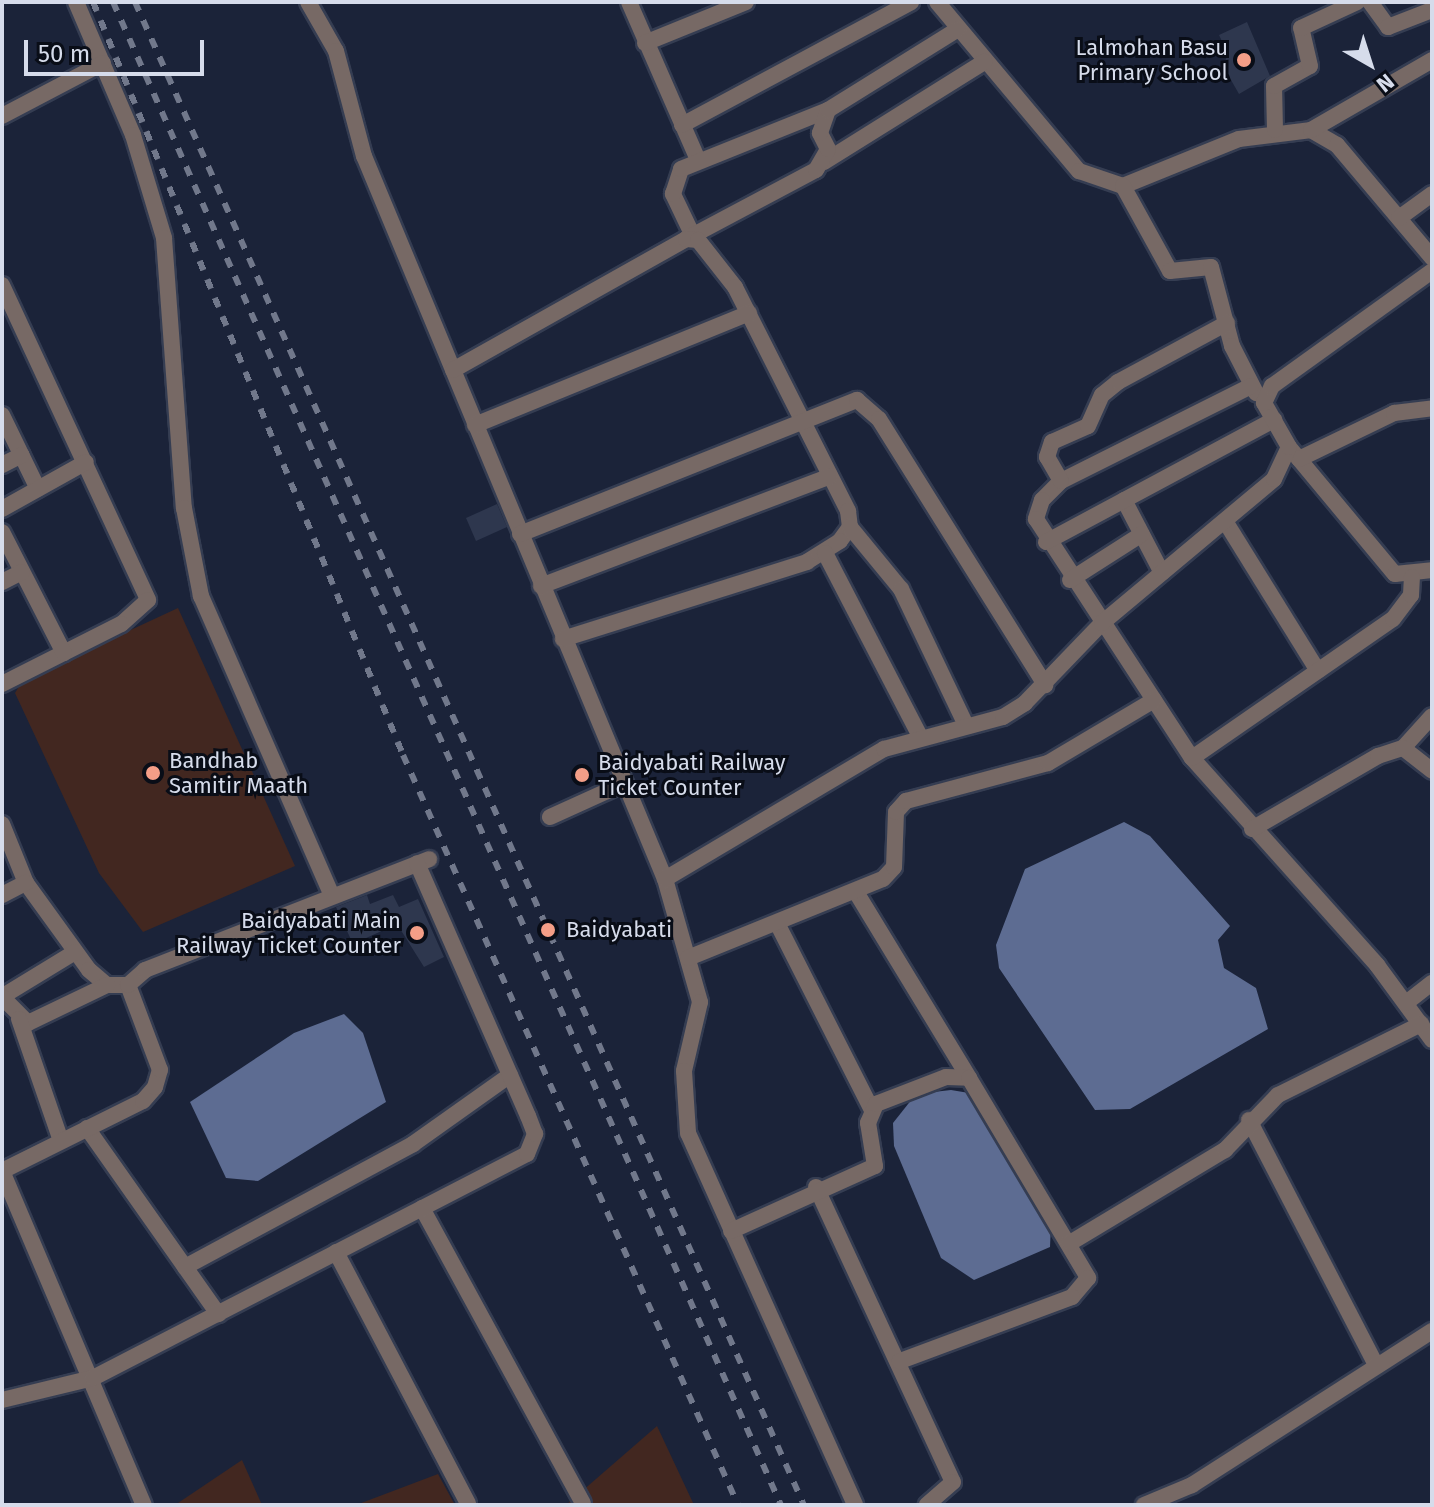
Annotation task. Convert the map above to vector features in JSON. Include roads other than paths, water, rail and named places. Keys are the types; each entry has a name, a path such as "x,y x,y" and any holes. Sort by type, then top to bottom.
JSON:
{"street":[{"path":"76,2 103,63 164,238 184,508 201,596 332,896"},
{"path":"308,2 336,51 364,156 665,879 700,1002 683,1100 688,1133 855,1505"},
{"path":"629,2 698,160"},
{"path":"645,43 746,2"},
{"path":"682,125 911,2"},
{"path":"938,2 1060,155 1079,171 1123,186 1275,130 1311,130 1337,145 1432,258"},
{"path":"1275,130 1274,86 1310,66 1301,28 1357,2"},
{"path":"1370,2 1388,27 1432,10"},
{"path":"958,29 828,110 698,160 672,181 690,238 706,246 749,313 830,476 850,527 901,589 966,725"},
{"path":"1311,130 1432,60"},
{"path":"453,370 824,162 984,62"},
{"path":"2,116 103,63"},
{"path":"824,162 820,133 828,110"},
{"path":"1123,186 1170,271 1211,267 1227,323 1251,386 1294,453 1395,574 1412,577 1432,570"},
{"path":"1399,218 1432,194"},
{"path":"1264,403 1292,367 1432,271"},
{"path":"2,285 148,600 131,617 2,684"},
{"path":"475,425 749,313"},
{"path":"1061,481 1047,457 1052,442 1088,426 1102,395 1118,382 1227,323"},
{"path":"1251,386 1061,481 1036,519 1046,542 1070,580 1192,758 1406,1003 1432,1040"},
{"path":"520,534 857,400 869,405 1045,685"},
{"path":"665,879 919,734 1003,717 1045,685 1102,623 1274,479 1294,453 1394,413 1432,408"},
{"path":"2,415 38,489"},
{"path":"1046,542 1274,420"},
{"path":"2,465 22,455"},
{"path":"2,509 86,462"},
{"path":"541,586 830,476"},
{"path":"1124,500 1162,573"},
{"path":"1225,521 1318,671"},
{"path":"563,639 825,553 850,527"},
{"path":"2,532 64,653"},
{"path":"1070,580 1142,534"},
{"path":"825,553 919,734"},
{"path":"2,582 22,572"},
{"path":"1192,758 1405,608 1412,577"},
{"path":"688,958 856,892 894,867 891,827 906,801 1048,763 1154,700"},
{"path":"1252,829 1350,767 1403,748 1432,716"},
{"path":"1403,748 1432,771"},
{"path":"550,817 625,783"},
{"path":"3,829 26,883 75,952 107,985"},
{"path":"2,1400 93,1378 527,1154 535,1134 423,861 164,960 128,985 107,985 39,1020 19,1019"},
{"path":"2,895 26,883"},
{"path":"856,892 1070,1243 1088,1278 1072,1297 900,1361"},
{"path":"731,1231 816,1187 875,1166 871,1108 777,923"},
{"path":"61,1141 19,1019 2,996 75,952"},
{"path":"1406,1003 1432,983"},
{"path":"128,985 160,1070 143,1101 2,1171 93,1378 144,1505"},
{"path":"1070,1243 1225,1150 1249,1120 1278,1095 1421,1024"},
{"path":"185,1267 413,1144 510,1075"},
{"path":"871,1108 946,1077 969,1078"},
{"path":"1249,1120 1376,1365"},
{"path":"87,1128 218,1314"},
{"path":"816,1187 900,1361 953,1482 927,1505"},
{"path":"422,1208 583,1503"},
{"path":"336,1252 468,1503"},
{"path":"1144,1505 1192,1485 1432,1331"}],"water":[{"path":"1124,822 1150,836 1230,926 1218,940 1224,968 1256,988 1268,1029 1130,1109 1095,1110 999,968 996,945 1025,869"},
{"path":"344,1014 363,1033 386,1102 258,1181 226,1178 190,1102 294,1033"},
{"path":"951,1090 975,1094 1051,1223 1050,1247 974,1280 941,1258 894,1146 893,1123 916,1094"}],"railway":[{"path":"93,2 403,755 738,1505"},
{"path":"113,2 781,1505"},
{"path":"135,2 804,1505"}],"place":[{"name":"Lalmohan Basu Primary School","path":"1244,60"},
{"name":"Bandhab Samitir Maath","path":"153,773"},
{"name":"Baidyabati Railway Ticket Counter","path":"582,775"},
{"name":"Baidyabati","path":"548,930"},
{"name":"Baidyabati Main Railway Ticket Counter","path":"417,933"}]}
